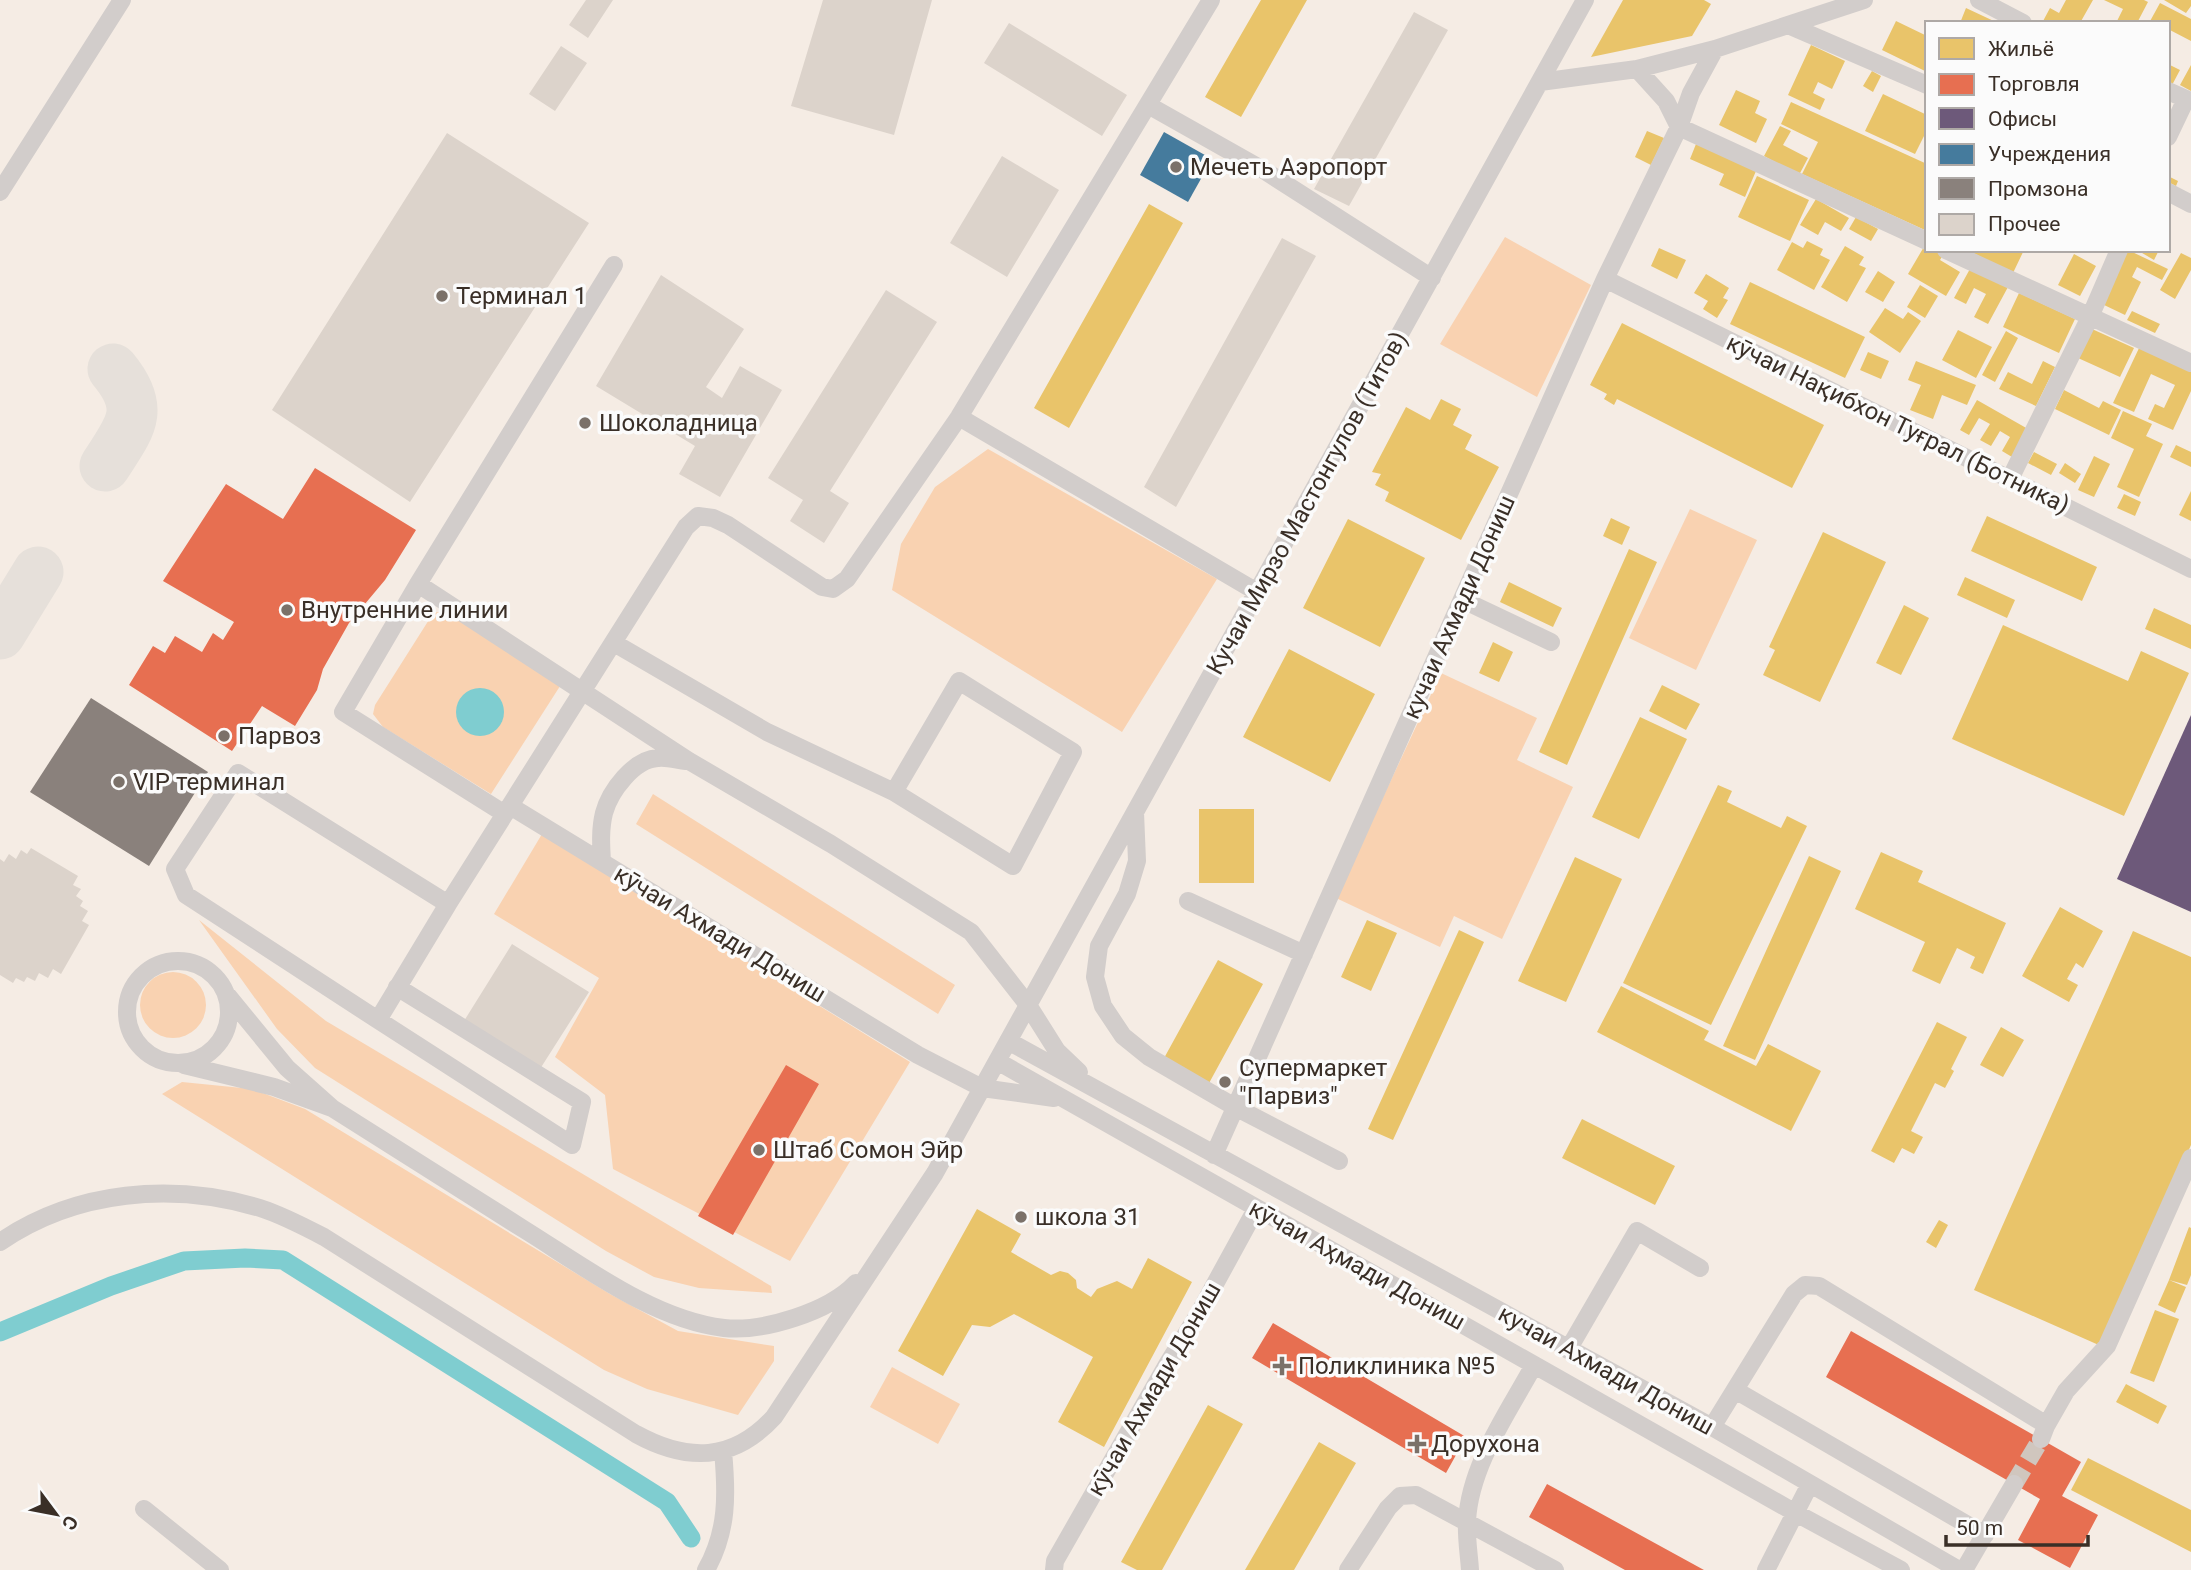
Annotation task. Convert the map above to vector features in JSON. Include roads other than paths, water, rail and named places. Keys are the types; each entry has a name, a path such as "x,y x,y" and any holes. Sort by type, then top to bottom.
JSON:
{"street":[{"path":"0,192 122,0"},
{"path":"378,1020 686,527 698,516 713,518 821,587 833,589 842,584 959,417 1211,0"},
{"name":"Кучаи Мирзо Мастонгулов (Титов)","path":"877,1260 935,1173 1585,0"},
{"path":"1540,82 1637,69 1715,49 1864,0"},
{"path":"1979,0 2019,21"},
{"path":"1788,25 1925,84"},
{"name":"кучаи Ахмади Дониш","path":"1214,1155 1605,279 1679,127 1691,93 1715,49"},
{"path":"1637,69 1665,102 1679,127 1925,240"},
{"path":"2170,92 2188,100 2170,133"},
{"path":"1148,105 1265,171 1432,278"},
{"path":"2170,193 2191,204"},
{"path":"1950,252 2191,363"},
{"path":"2010,479 2090,317 2118,252"},
{"path":"602,862 508,810 343,712 418,584 614,265"},
{"name":"кӯчаи Нақибхон Туғрал (Ботника)","path":"1605,279 2191,569"},
{"path":"959,417 1257,592"},
{"path":"418,584 689,761"},
{"path":"1463,600 1551,642"},
{"path":"614,643 767,732 894,792 1013,866 1073,752 959,681 894,792"},
{"name":"кӯчаи Ахмади Дониш","path":"982,1088 918,1055 602,862 600,834 604,810 621,781 636,765 657,758 689,761 831,844 971,932 1028,1005 1057,1051 1094,1086"},
{"path":"397,987 582,1102 572,1145 186,895 175,870 238,773 448,904"},
{"path":"1135,812 1137,861 1127,894 1099,946 1095,978 1103,1006 1123,1036 1149,1057 1235,1107 1339,1161"},
{"path":"1188,901 1304,954"},
{"path":"332,1108 274,1087 165,1062 150,1056 134,1038 126,1016 133,986 144,973 158,964 174,960 191,962 205,968 218,979 249,1024 287,1068 332,1108 612,1284 674,1315 724,1328 777,1322 819,1309 851,1289 877,1260"},
{"path":"181,1064 204,1056 221,1040 229,1017 226,993"},
{"name":"кучаи Ахмади Дониш","path":"1008,1041 1712,1427 1961,1570"},
{"name":"кӯчаи Аҳмади Дониш","path":"997,1061 1901,1570"},
{"path":"982,1088 1047,1096 1080,1106"},
{"path":"1712,1427 1794,1294 1805,1285 1819,1286 2043,1432 2066,1391 2107,1346 2191,1158"},
{"path":"0,1242 62,1210 100,1199 137,1194 202,1196 262,1209 290,1220 341,1247 636,1434 658,1446 701,1454 723,1451 746,1441 765,1427 877,1260"},
{"name":"кӯчаи Ахмади Дониш","path":"1054,1570 1055,1561 1198,1315 1256,1209"},
{"path":"1568,1350 1637,1231 1700,1268"},
{"path":"1470,1570 1467,1521 1474,1483 1493,1439 1534,1365"},
{"path":"1735,1390 1985,1535"},
{"path":"706,1570 723,1526 727,1493 723,1451"},
{"path":"1766,1570 1810,1484"},
{"path":"1961,1570 2014,1485"},
{"path":"1349,1570 1388,1508 1399,1496 1416,1495 1555,1570"},
{"path":"144,1509 220,1570"}],"water":[{"path":"480,688 497,695 504,712 497,729 480,736 463,729 456,712 463,695"}],"waterway":[{"path":"0,1332 111,1286 184,1261 245,1258 283,1260 667,1502 691,1538"}],"tunnel":[{"path":"2014,1484 2041,1439"}],"place":[{"name":"Мечеть Аэропорт","path":"1176,167"},
{"name":"Терминал 1","path":"442,296"},
{"name":"Шоколадница","path":"585,423"},
{"name":"Внутренние линии","path":"287,610"},
{"name":"Парвоз","path":"224,736"},
{"name":"VIP терминал","path":"119,782"},
{"name":"Супермаркет \"Парвиз\"","path":"1225,1082"},
{"name":"Штаб Сомон Эйр","path":"759,1150"},
{"name":"школа 31","path":"1021,1217"},
{"name":"Поликлиника №5","path":"1282,1366"},
{"name":"Дорухона","path":"1417,1444"}]}
